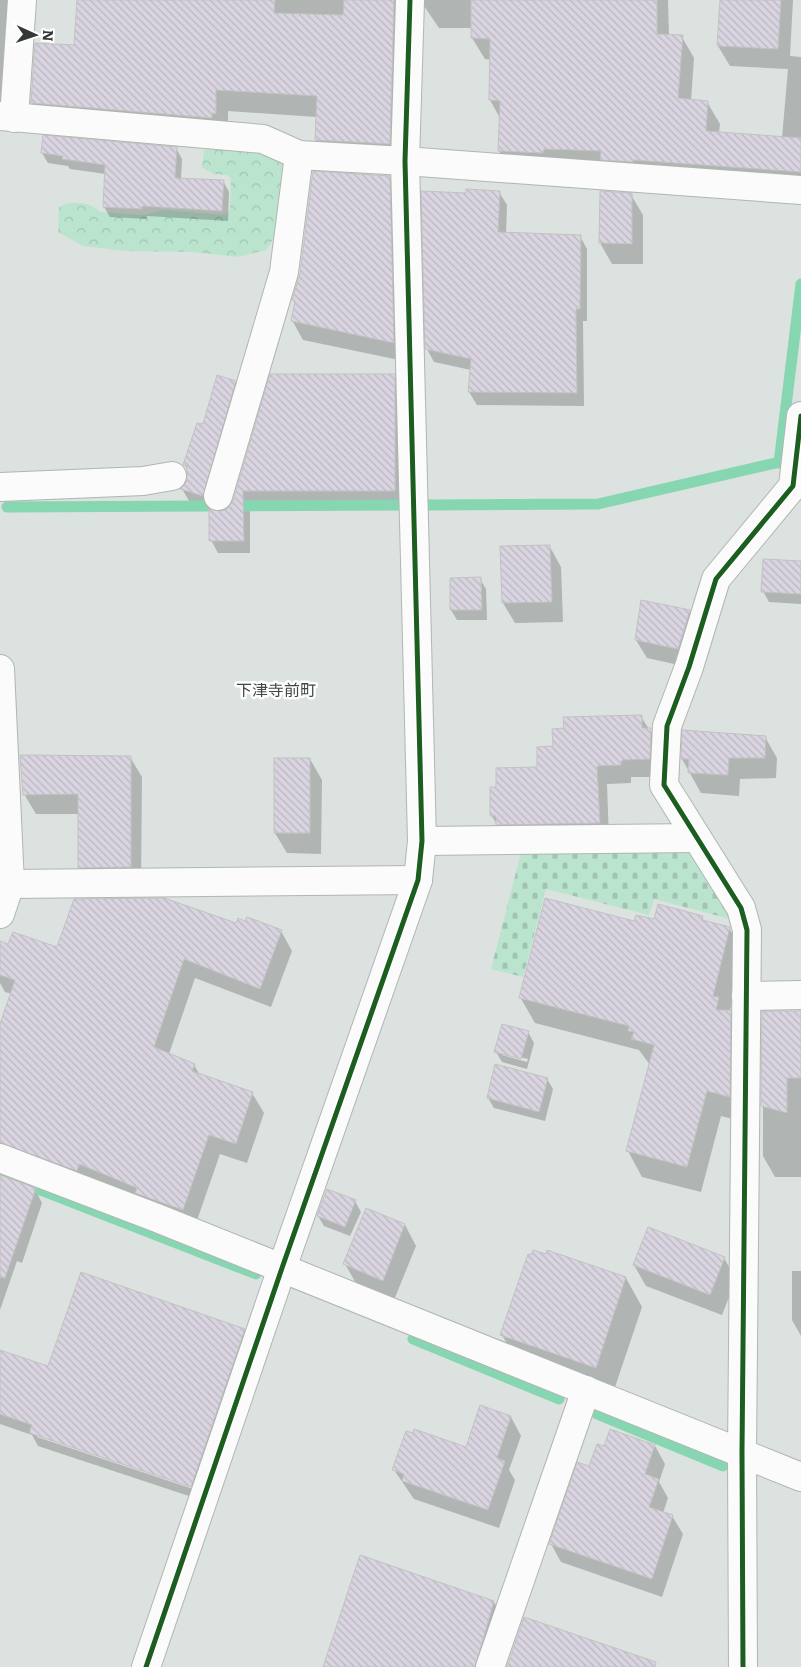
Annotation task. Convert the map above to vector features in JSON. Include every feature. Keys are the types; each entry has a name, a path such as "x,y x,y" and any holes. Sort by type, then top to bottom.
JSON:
{"street":[{"path":"22,0 7,117 263,139 299,155 801,190"},
{"path":"146,1667 282,1268 418,880 422,841 405,161 410,0"},
{"path":"218,496 284,272 299,155"},
{"path":"743,1667 742,1452 747,930 741,908 664,785 667,726 690,667 716,579 792,486 801,416"},
{"path":"0,487 143,481 172,476"},
{"path":"0,669 10,884 0,914"},
{"path":"422,841 697,838"},
{"path":"10,884 418,880"},
{"path":"746,996 801,995"},
{"path":"0,1158 282,1268 801,1477"},
{"path":"490,1667 586,1390"}],"green space":[{"path":"210,142 255,146 287,163 278,232 266,250 238,257 193,252 127,251 83,246 58,232 59,207 69,203 86,204 100,212 144,215 162,210 225,215 230,210 231,179 227,175 213,174 202,167 204,151"},
{"path":"678,846 695,853 734,920 654,899 649,915 546,889 523,977 491,969 522,849"}],"building":[{"path":"77,0 275,0 274,13 343,15 344,0 394,0 390,144 315,140 317,96 216,90 216,114 212,113 212,118 31,103 35,43 74,45"},
{"path":"471,0 657,0 657,34 683,35 678,98 708,101 706,131 801,138 801,172 633,160 633,162 600,160 601,151 544,149 543,153 498,151 500,101 489,100 490,39 471,38"},
{"path":"720,0 781,0 778,49 717,46"},
{"path":"43,135 177,147 175,178 224,180 222,211 142,206 142,209 103,207 105,165 62,159 63,156 41,153"},
{"path":"313,171 390,176 394,343 291,321 295,301 292,300 300,274"},
{"path":"466,189 500,191 498,232 581,235 580,309 576,309 577,393 468,392 471,359 425,349 421,191 466,193"},
{"path":"600,191 632,193 632,244 599,243"},
{"path":"270,374 395,374 395,491 243,491 244,541 209,541 209,508 222,511 228,508 233,501"},
{"path":"217,375 236,381 203,496 180,489 187,481 187,466 183,465 197,423 203,424"},
{"path":"550,545 552,602 502,603 500,546"},
{"path":"763,559 801,561 801,594 761,592"},
{"path":"481,577 482,610 450,610 450,578"},
{"path":"641,600 690,610 678,649 635,640"},
{"path":"642,715 642,728 651,728 650,759 622,760 621,765 597,766 600,823 496,825 496,816 490,816 490,787 496,787 496,768 537,767 537,747 553,746 552,729 564,728 563,717"},
{"path":"682,730 766,736 765,758 729,758 728,775 688,773 689,759 681,759"},
{"path":"20,755 131,756 131,867 78,868 78,794 23,795"},
{"path":"274,758 310,758 310,833 274,833"},
{"path":"164,898 236,923 238,918 245,921 247,917 282,930 260,989 184,959 154,1047 195,1064 192,1071 253,1092 236,1144 209,1135 183,1210 135,1193 137,1188 79,1164 77,1171 0,1143 0,1024 15,980 0,975 0,941 8,944 13,932 57,947 74,899"},
{"path":"545,898 634,921 636,915 654,919 658,904 703,916 702,920 730,927 713,996 719,997 716,1010 731,1010 730,1097 707,1091 687,1167 626,1151 654,1045 631,1039 634,1032 628,1031 629,1026 519,998"},
{"path":"762,1011 801,1011 801,1078 787,1078 787,1113 761,1106"},
{"path":"502,1024 529,1031 521,1059 494,1052"},
{"path":"495,1064 548,1078 539,1112 487,1098"},
{"path":"0,1175 36,1188 5,1278 0,1277"},
{"path":"327,1189 356,1200 345,1227 317,1216"},
{"path":"366,1208 405,1224 383,1281 343,1264"},
{"path":"648,1227 725,1257 710,1295 633,1265"},
{"path":"533,1250 546,1254 547,1250 626,1277 596,1368 500,1335 528,1254 531,1255"},
{"path":"81,1272 245,1329 191,1487 29,1433 32,1425 0,1414 0,1350 48,1366"},
{"path":"480,1405 511,1416 497,1458 505,1461 488,1510 402,1481 404,1474 392,1470 406,1431 413,1433 414,1429 466,1447"},
{"path":"610,1429 655,1445 645,1474 659,1479 649,1507 673,1515 652,1579 549,1544 577,1462 589,1466 597,1444 604,1446"},
{"path":"360,1555 494,1601 475,1667 323,1667"},
{"path":"524,1617 656,1662 655,1667 507,1667"}],"waterway":[{"path":"779,463 801,284"},
{"path":"428,505 598,504 780,462"},
{"path":"7,507 399,505"},
{"path":"0,1174 256,1274"},
{"path":"413,1339 559,1399"},
{"path":"597,1414 723,1466"}],"cycle path":[{"path":"146,1667 282,1268 418,880 422,841 405,161 410,0"},
{"path":"743,1667 742,1452 747,930 741,908 664,785 667,726 689,667 716,579 793,486 801,416"}],"district":[{"name":"下津寺前町","path":"276,689"}]}
